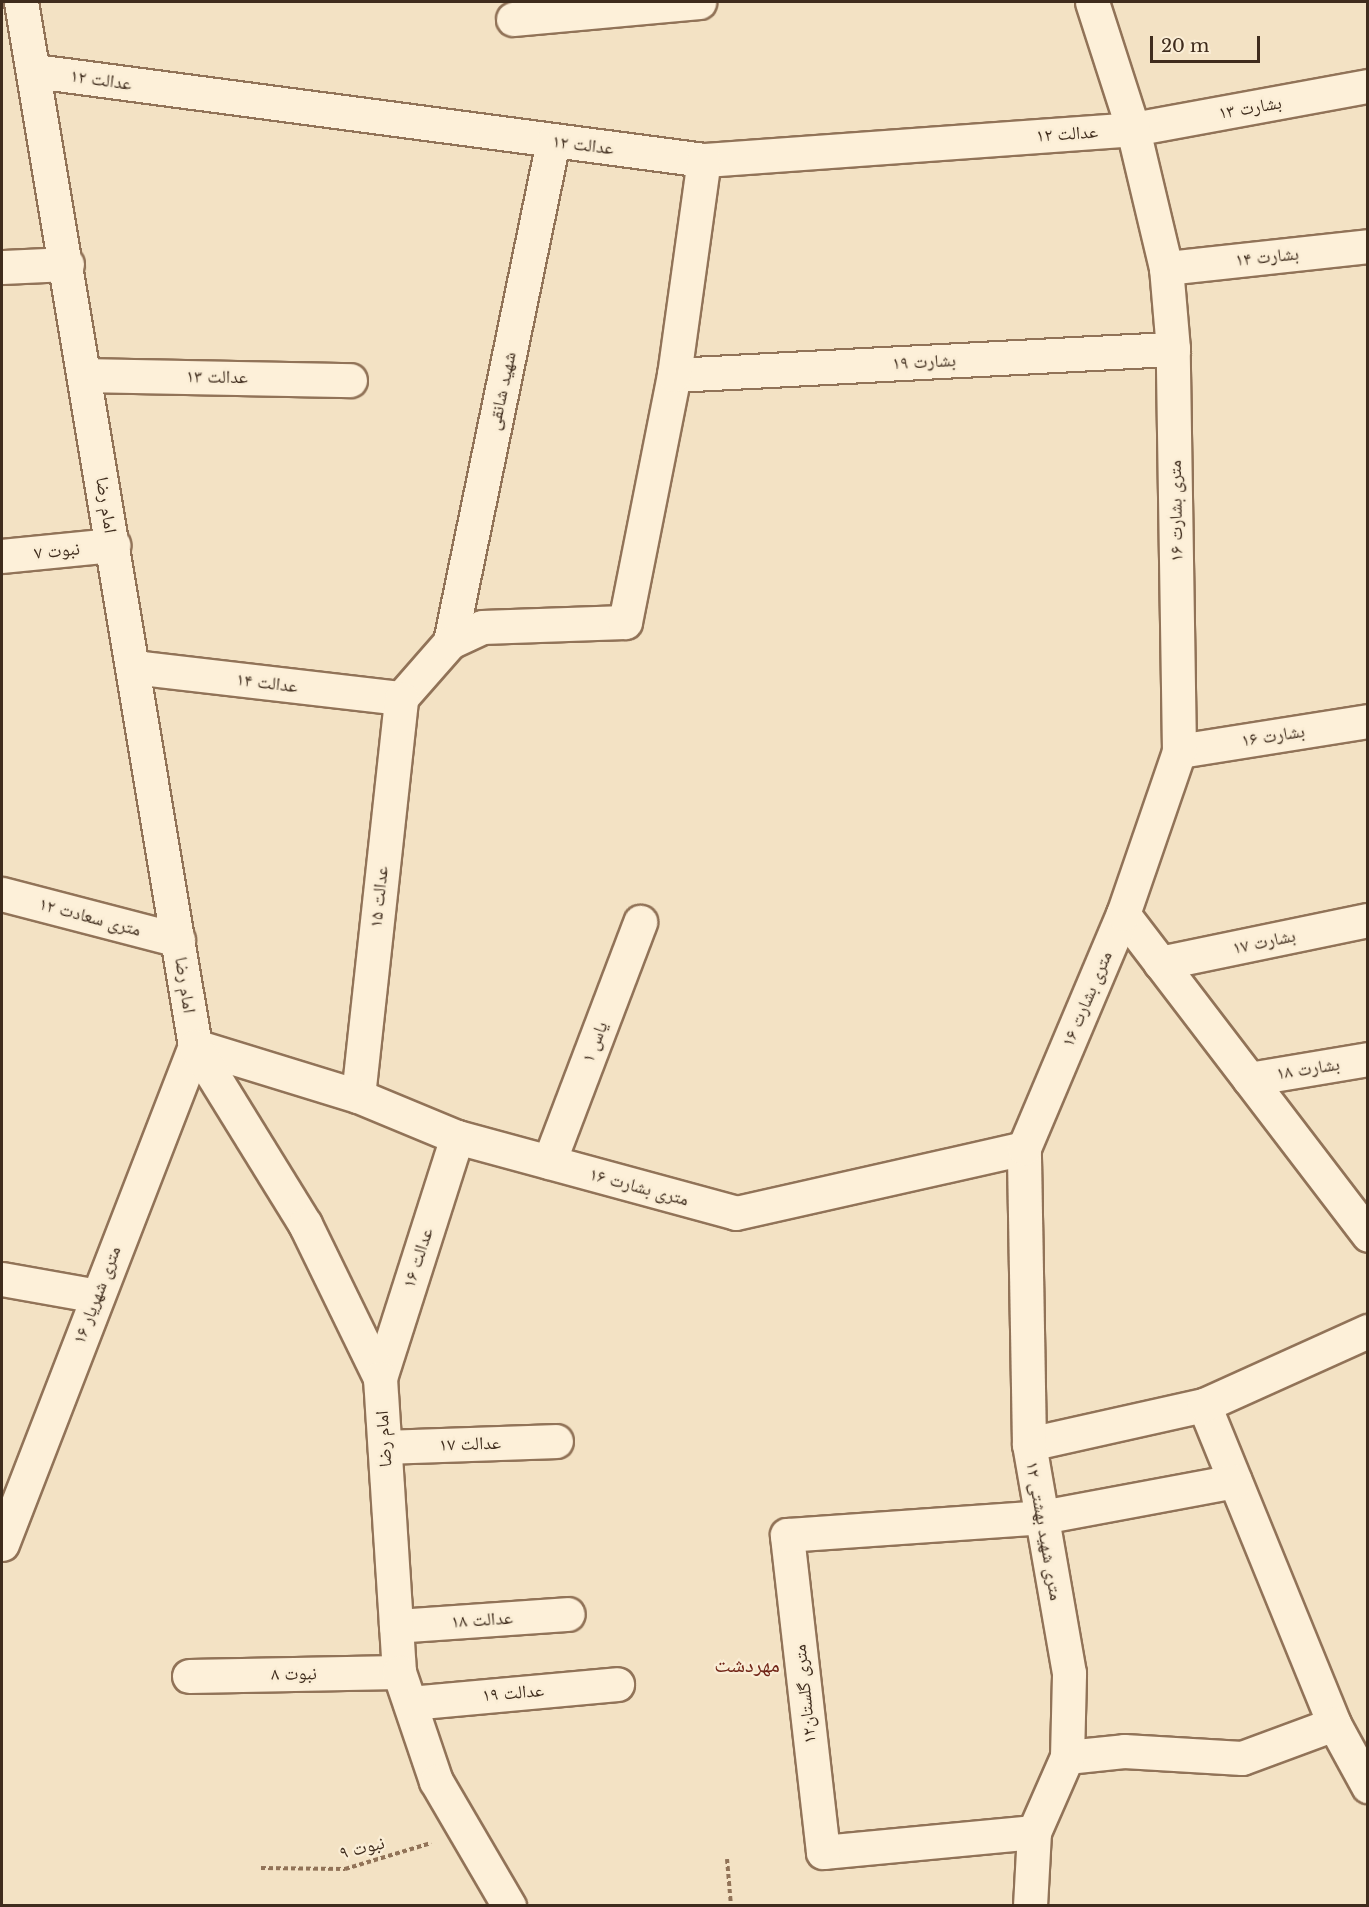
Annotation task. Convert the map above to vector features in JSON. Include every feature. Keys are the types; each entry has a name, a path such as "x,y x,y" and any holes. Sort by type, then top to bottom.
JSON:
{"street":[{"name":"امام رضا","path":"21,2 35,71 195,1046 305,1224 380,1378 399,1672 436,1781 509,1905"},
{"path":"513,19 699,2"},
{"name":"۱۶ متری بشارت","path":"195,1046 358,1096 457,1137 736,1213 1024,1148 1123,914 1179,751 1173,349 1166,268 1133,129 1092,2"},
{"name":"عدالت ۱۲","path":"35,71 704,160 1133,129"},
{"name":"بشارت ۱۳","path":"1133,129 1368,86"},
{"name":"شهید شانقی","path":"450,642 553,141"},
{"path":"400,698 450,642 482,627 625,622 674,375 704,160"},
{"name":"بشارت ۱۴","path":"1166,268 1368,246"},
{"path":"2,267 67,264"},
{"name":"بشارت ۱۹","path":"674,375 1173,349"},
{"name":"عدالت ۱۳","path":"85,375 350,380"},
{"name":"نبوت ۷","path":"2,556 113,545"},
{"name":"عدالت ۱۴","path":"133,667 400,698"},
{"name":"عدالت ۱۵","path":"358,1096 400,698"},
{"name":"بشارت ۱۶","path":"1179,751 1368,721"},
{"name":"۱۲ متری سعادت","path":"2,894 178,940"},
{"path":"1123,914 1368,1235"},
{"name":"بشارت ۱۷","path":"1160,963 1368,920"},
{"name":"یاس ۱","path":"549,1162 640,922"},
{"name":"۱۶ متری شهریار","path":"2,1544 14,1472 97,1296 195,1046"},
{"name":"بشارت ۱۸","path":"1249,1079 1368,1059"},
{"name":"عدالت ۱۶","path":"380,1378 457,1137"},
{"name":"۱۲ متری شهید بهشتی","path":"1024,1148 1029,1444 1070,1673 1067,1757 1034,1832 1030,1905"},
{"path":"2,1280 97,1296"},
{"path":"1029,1444 1204,1405 1368,1331"},
{"path":"1204,1405 1334,1724 1368,1786"},
{"name":"عدالت ۱۷","path":"385,1447 556,1441"},
{"path":"1042,1517 1235,1481"},
{"name":"۱۲متری گلستان","path":"1034,1832 823,1852 787,1535 1042,1517"},
{"name":"عدالت ۱۸","path":"396,1626 568,1614"},
{"name":"نبوت ۸","path":"189,1676 399,1672"},
{"name":"عدالت ۱۹","path":"410,1702 617,1684"},
{"path":"1067,1757 1124,1751 1242,1758 1334,1724"}],"path":[{"name":"نبوت ۹","path":"261,1868 345,1869 466,1832"},
{"path":"727,1859 731,1905"}],"district":[{"name":"مهردشت","path":"747,1665"}]}
